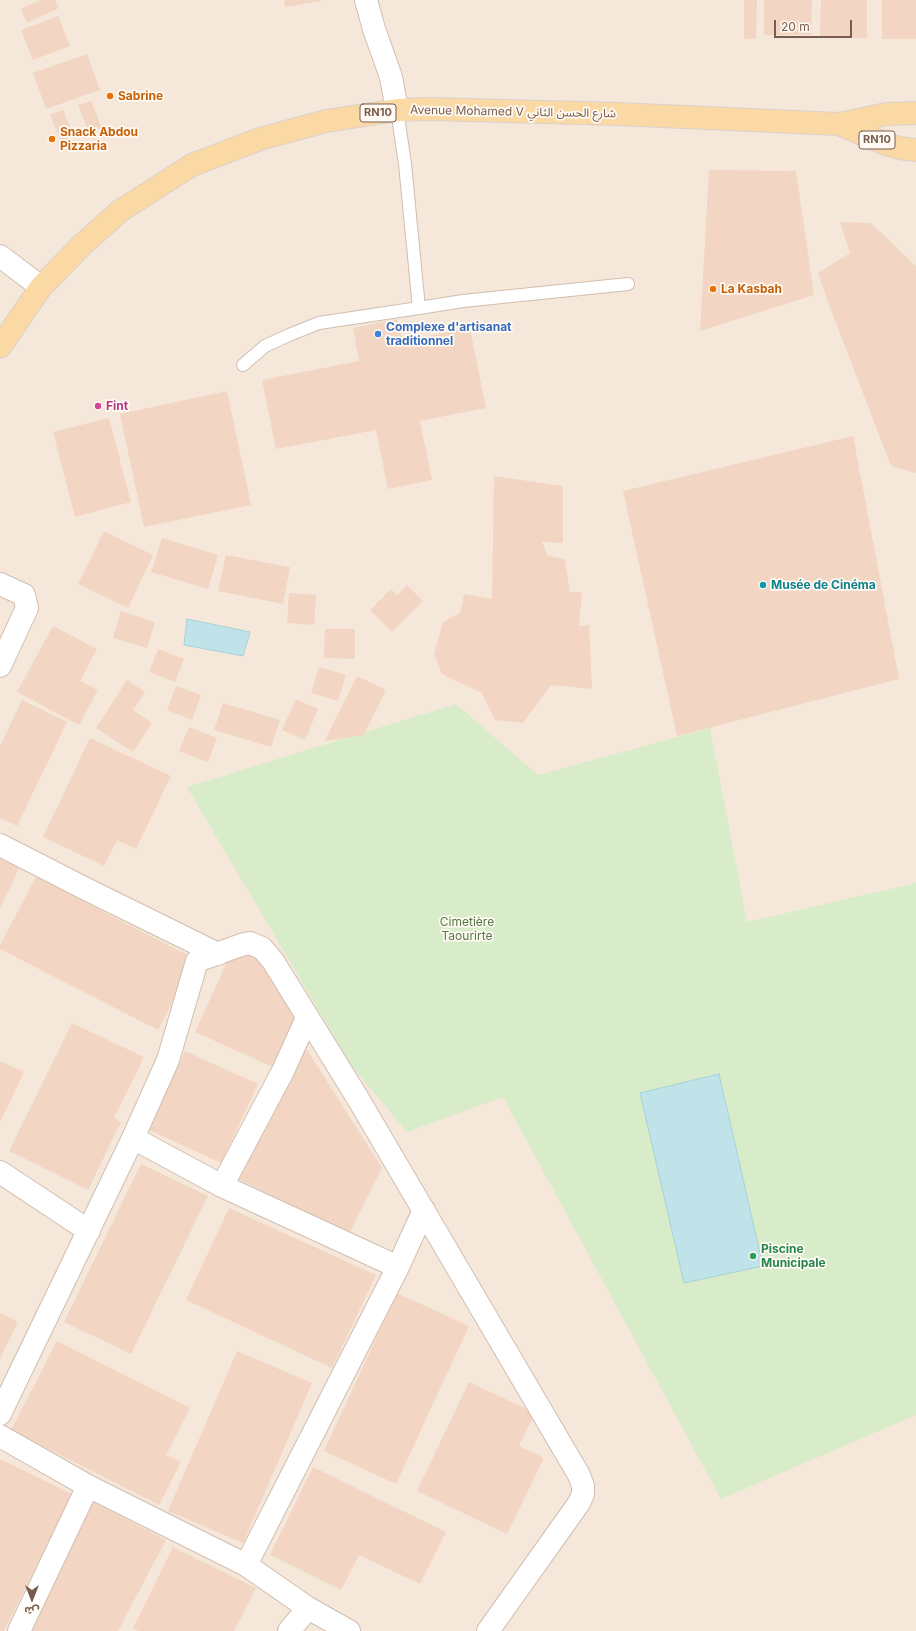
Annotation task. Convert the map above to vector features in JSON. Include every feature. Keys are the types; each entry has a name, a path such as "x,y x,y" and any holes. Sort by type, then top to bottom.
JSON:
{"main road":[{"name":"Avenue Mohamed V شارع الحسن الثاني","path":"0,347 41,287 82,244 120,211 192,165 260,139 326,120 397,110 462,110 618,114 839,124 887,114 916,113"},
{"name":"RN10","path":"839,124 911,153"}],"street":[{"path":"366,0 374,29 392,77 397,110"},
{"path":"0,256 41,287"},
{"path":"0,584 24,595 27,608 0,666"},
{"path":"0,845 218,954"},
{"path":"0,1414 134,1138 168,1060 197,961 250,943 262,948 273,961 357,1097 579,1475 583,1486 583,1494 579,1503 488,1631"},
{"path":"222,1186 283,1071 307,1018"},
{"path":"134,1138 222,1186 398,1267"},
{"path":"1,1174 89,1231"},
{"path":"246,1565 398,1267 424,1210"},
{"path":"0,1436 88,1486 246,1565 308,1608 349,1631"},
{"path":"18,1631 88,1486"},
{"path":"289,1631 308,1608"}],"lane":[{"path":"397,110 405,164 419,308"},
{"path":"243,365 264,346 289,334 320,323 471,300 628,284"}],"shaded area":[{"path":"0,0 916,0 916,1631 0,1631"}],"green space":[{"name":"Cimetière Taourirte","path":"456,704 538,775 710,728 747,922 916,883 916,1415 721,1499 503,1097 407,1132 351,1065 187,787"}],"water":[{"path":"187,619 250,632 243,656 184,645"},
{"path":"719,1074 763,1266 684,1283 640,1093"}],"building":[{"path":"40,0 55,0 59,8 27,23 21,9"},
{"path":"284,0 321,0 321,1 285,7"},
{"path":"744,0 757,0 756,39 744,39"},
{"path":"764,0 812,0 811,35 764,35"},
{"path":"821,0 867,0 867,38 820,37"},
{"path":"882,0 916,0 916,39 882,39"},
{"path":"58,16 70,46 33,60 21,30"},
{"path":"87,54 100,90 46,109 33,73"},
{"path":"91,101 102,128 89,133 78,105"},
{"path":"63,110 74,137 61,142 50,115"},
{"path":"709,170 796,171 814,295 700,331"},
{"path":"840,222 871,223 916,266 916,473 891,466 818,273 850,253"},
{"path":"397,319 402,341 470,328 486,408 420,421 432,480 388,489 376,430 276,449 262,380 359,361 353,328"},
{"path":"227,391 251,505 144,527 120,414"},
{"path":"109,418 131,502 75,517 53,432"},
{"name":"Musée de Cinéma","path":"853,436 899,679 677,736 623,491"},
{"path":"494,476 563,486 563,543 542,542 548,556 565,559 570,592 582,592 579,626 589,625 592,689 551,685 523,723 495,720 482,693 442,674 434,654 443,622 460,613 464,594 492,599"},
{"path":"104,531 153,555 128,608 78,584"},
{"path":"162,538 218,555 208,589 151,572"},
{"path":"226,555 290,567 283,604 218,591"},
{"path":"407,585 423,601 392,632 370,610 391,589 397,595"},
{"path":"289,593 316,595 314,625 287,623"},
{"path":"121,611 155,622 147,648 113,638"},
{"path":"53,626 97,649 80,681 98,690 79,725 17,692"},
{"path":"325,629 355,629 355,659 324,658"},
{"path":"158,649 184,659 175,682 149,672"},
{"path":"319,667 346,675 338,701 311,693"},
{"path":"357,676 386,690 364,735 325,741"},
{"path":"127,680 145,692 133,710 152,723 133,752 96,728"},
{"path":"176,686 201,695 192,720 167,710"},
{"path":"296,699 318,709 305,740 282,730"},
{"path":"22,700 67,722 17,826 0,818 0,746"},
{"path":"223,703 280,720 271,747 214,730"},
{"path":"189,727 217,738 208,762 179,751"},
{"path":"90,738 171,776 136,849 117,840 104,866 43,837"},
{"path":"0,859 19,868 0,909"},
{"path":"36,877 195,959 158,1030 0,949 0,945"},
{"path":"251,953 303,1017 279,1070 195,1032 230,955"},
{"path":"72,1023 144,1057 114,1118 121,1122 88,1190 9,1151"},
{"path":"304,1045 382,1168 349,1234 236,1178"},
{"path":"185,1051 258,1084 221,1163 149,1130"},
{"path":"0,1061 24,1072 0,1122"},
{"path":"141,1164 208,1196 131,1354 64,1322"},
{"path":"229,1208 376,1275 332,1368 186,1300"},
{"path":"397,1293 469,1326 396,1484 324,1451"},
{"path":"0,1313 18,1322 0,1359"},
{"path":"57,1341 190,1408 166,1455 181,1462 159,1505 11,1430"},
{"path":"237,1351 312,1383 243,1543 168,1511"},
{"path":"469,1382 535,1413 519,1446 544,1458 507,1534 417,1491"},
{"path":"0,1459 72,1494 4,1631 0,1631"},
{"path":"313,1467 446,1532 420,1584 359,1555 341,1590 270,1555"},
{"path":"93,1502 166,1540 118,1631 30,1631"},
{"path":"173,1547 256,1588 234,1631 138,1631 133,1628"}],"place":[{"name":"Sabrine","path":"110,96"},
{"name":"Snack Abdou Pizzaria","path":"52,139"},
{"name":"La Kasbah","path":"713,289"},
{"name":"Complexe d'artisanat traditionnel","path":"378,334"},
{"name":"Fint","path":"98,406"},
{"name":"Musée de Cinéma","path":"763,585"},
{"name":"Piscine Municipale","path":"753,1256"}]}
